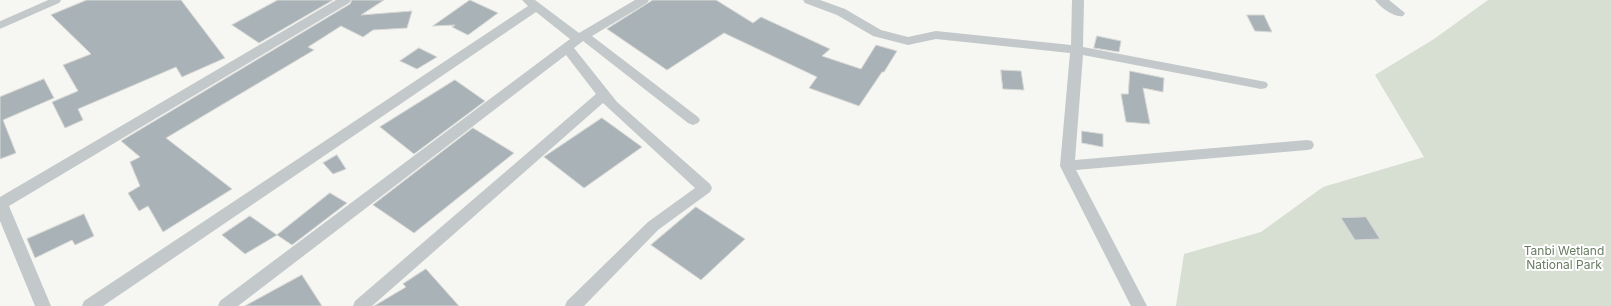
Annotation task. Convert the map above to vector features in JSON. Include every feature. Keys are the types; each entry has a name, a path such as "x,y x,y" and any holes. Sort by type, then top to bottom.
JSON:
{"street":[{"path":"43,306 0,203 345,0"},
{"path":"226,306 576,41 643,0"},
{"path":"809,0 841,12 877,33 908,41 936,35 1076,50 1261,85"},
{"path":"1078,0 1076,50 1067,166 1139,306"},
{"path":"1381,0 1399,13"},
{"path":"90,306 532,3 576,41 693,120"},
{"path":"573,306 653,226 704,188 612,105 604,95 576,41"},
{"path":"361,306 604,95"},
{"path":"1067,166 1307,145"}],"lane":[{"path":"0,25 56,0"}],"green space":[{"name":"Tanbi Wetland National Park","path":"1488,0 1611,0 1611,306 1176,306 1184,254 1261,232 1323,187 1424,157 1375,75 1434,39"}],"building":[{"path":"87,0 181,0 225,58 182,77 176,67 78,109 83,120 65,128 52,102 78,91 63,65 91,54 51,15"},
{"path":"278,0 333,0 259,43 232,25"},
{"path":"352,0 384,0 361,15 412,11 407,28 373,30 363,37 341,26 308,47 314,50 166,138 232,189 163,232 148,206 139,211 128,193 140,186 130,162 140,157 121,141 350,4"},
{"path":"470,0 498,13 468,35 452,27 455,25 433,26"},
{"path":"653,0 716,0 753,23 761,17 830,49 822,56 861,69 876,45 897,51 884,72 882,72 859,106 809,88 817,77 724,33 667,70 607,29"},
{"path":"1247,15 1264,15 1272,32 1255,31"},
{"path":"1097,36 1121,41 1119,52 1094,48"},
{"path":"419,48 437,57 417,69 400,61"},
{"path":"1001,70 1021,71 1024,90 1003,89"},
{"path":"1130,71 1164,78 1163,92 1143,88 1150,124 1126,122 1121,94 1128,94"},
{"path":"44,79 54,98 3,120 16,153 0,159 0,97"},
{"path":"455,80 485,101 414,154 380,127"},
{"path":"602,118 642,147 584,188 544,157"},
{"path":"473,128 514,153 414,233 373,205"},
{"path":"1082,131 1103,134 1103,147 1082,143"},
{"path":"337,155 346,169 333,174 323,163"},
{"path":"330,193 347,203 292,245 277,235"},
{"path":"696,207 745,239 701,280 651,245"},
{"path":"84,214 94,236 75,245 72,240 35,258 27,239"},
{"path":"250,216 277,235 245,254 222,235"},
{"path":"1366,217 1380,239 1355,240 1341,218"},
{"path":"426,269 459,306 374,306 406,287 403,284"},
{"path":"302,275 322,306 245,306"}]}
